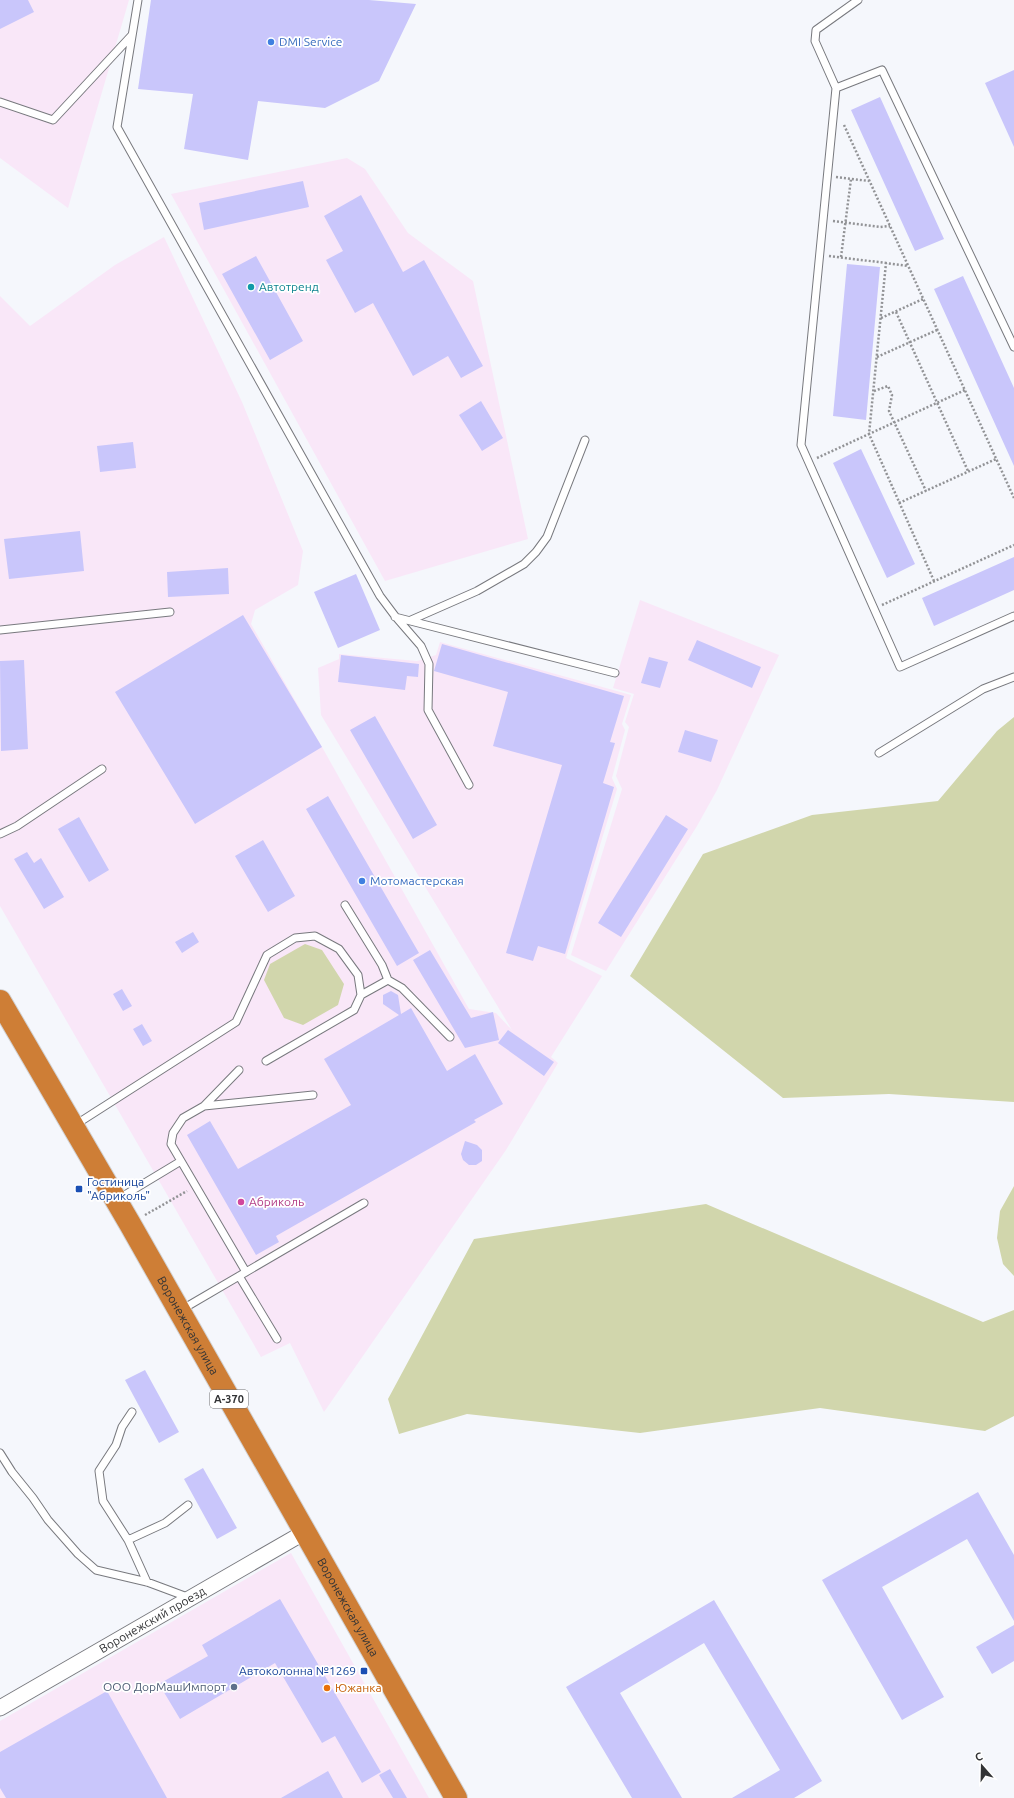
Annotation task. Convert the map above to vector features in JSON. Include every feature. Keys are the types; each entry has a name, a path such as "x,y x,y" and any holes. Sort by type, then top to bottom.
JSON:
{"highway":[{"name":"Воронежская улица","path":"1,1003 130,1224 306,1532 452,1797"}],"street":[{"name":"Воронежский проезд","path":"0,1708 306,1532"}],"lane":[{"path":"138,0 117,127 380,596 421,646 429,664 428,710 470,785"},
{"path":"858,0 816,30 815,41 836,88 800,445 900,667 1014,616"},
{"path":"0,102 54,120 132,35"},
{"path":"836,88 882,70 1014,347"},
{"path":"411,620 477,592 524,564 536,552 547,537 585,440"},
{"path":"0,630 170,612"},
{"path":"395,616 615,674"},
{"path":"879,753 984,688 1014,677"},
{"path":"0,834 16,826 102,770"},
{"path":"345,905 382,965 388,980 402,988 450,1037"},
{"path":"73,1126 236,1022 267,955 295,938 315,936 339,949 358,975 361,995 354,1010 266,1061"},
{"path":"361,995 388,980"},
{"path":"238,1070 204,1106 183,1118 173,1133 171,1144 246,1272"},
{"path":"204,1106 313,1095"},
{"path":"116,1200 182,1161"},
{"path":"179,1311 364,1203"},
{"path":"239,1276 277,1339"},
{"path":"132,1412 122,1427 116,1445 99,1472 104,1501 128,1540 147,1582"},
{"path":"0,1453 12,1472 48,1520 78,1554 96,1570 147,1582 190,1598"},
{"path":"128,1540 165,1523 188,1505"}],"path":[{"path":"834,104 1014,498"},
{"path":"828,176 869,181"},
{"path":"841,257 851,178"},
{"path":"823,220 880,227 890,226"},
{"path":"820,254 908,266"},
{"path":"886,263 869,434 934,581"},
{"path":"881,319 923,299"},
{"path":"896,312 968,471"},
{"path":"877,357 937,330"},
{"path":"874,391 888,386 892,395 889,411 926,491"},
{"path":"808,462 965,390"},
{"path":"899,503 996,459"},
{"path":"874,608 1014,545"},
{"path":"130,1224 196,1186"}],"shaded area":[{"path":"0,0 129,0 68,208 0,158"},
{"path":"347,158 365,169 408,233 473,281 528,539 385,581 171,194"},
{"path":"164,237 242,402 303,551 298,585 255,610 251,624 469,1009 496,1013 512,1030 321,715 318,668 339,659 339,654 417,661 436,655 440,642 631,695 622,724 625,730 612,778 617,789 566,958 602,976 551,1057 558,1063 506,1150 324,1412 290,1343 261,1357 0,906 0,296 30,326 115,265"},
{"path":"640,600 779,655 717,790 697,826 606,971 571,955 622,789 616,776 629,727 625,722 634,694 613,688"},
{"path":"291,1553 429,1798 0,1798 0,1721"}],"green space":[{"path":"1014,717 1014,1102 889,1094 783,1098 630,976 703,854 812,815 938,801 997,731"},
{"path":"305,944 322,950 344,984 338,1005 303,1025 284,1018 264,980 270,964"},
{"path":"1014,1186 1014,1276 1003,1264 997,1238 1000,1211"},
{"path":"706,1204 983,1322 1014,1310 1014,1416 985,1431 820,1408 640,1433 467,1414 399,1434 388,1399 474,1239"}],"building":[{"path":"0,0 28,0 34,12 0,29"},
{"name":"DMI Service","path":"151,0 369,0 416,4 379,81 325,108 258,101 248,160 184,149 193,94 138,89"},
{"path":"1014,70 1014,147 985,83"},
{"path":"880,97 944,239 915,251 851,110"},
{"path":"303,181 309,207 204,230 199,203"},
{"path":"361,195 403,272 424,260 483,366 461,378 448,356 413,376 373,303 355,313 326,260 343,251 324,216"},
{"path":"256,256 303,341 270,360 222,274"},
{"path":"847,264 880,267 866,420 833,416"},
{"path":"963,276 1014,388 1014,466 934,289"},
{"path":"481,401 503,438 482,451 459,415"},
{"path":"133,442 136,468 100,472 97,446"},
{"path":"861,449 915,564 887,578 833,463"},
{"path":"80,531 84,571 9,579 4,539"},
{"path":"1014,557 1014,590 934,626 922,598"},
{"path":"228,568 229,594 168,597 167,572"},
{"path":"356,574 380,630 338,648 314,592"},
{"path":"243,615 322,747 195,824 115,692"},
{"path":"697,640 761,667 752,688 688,660"},
{"path":"442,644 624,696 610,742 615,743 603,783 614,787 565,954 538,946 533,961 506,953 562,765 493,746 508,692 434,671"},
{"path":"341,655 419,664 418,677 407,676 405,690 338,682"},
{"path":"649,657 668,662 660,688 641,683"},
{"path":"24,660 28,749 1,751 0,661"},
{"path":"375,716 437,825 413,839 350,730"},
{"path":"685,730 718,740 711,762 678,752"},
{"name":"Мотомастерская","path":"328,796 419,953 397,966 306,809"},
{"path":"666,815 688,829 621,937 598,923"},
{"path":"79,817 109,870 89,882 58,829"},
{"path":"263,840 295,896 268,912 235,856"},
{"path":"27,852 34,863 41,858 64,897 44,909 14,859"},
{"path":"193,932 199,942 182,953 175,942"},
{"path":"430,950 471,1018 493,1012 499,1040 465,1048 413,960"},
{"path":"122,989 132,1006 123,1011 113,994"},
{"path":"391,991 398,995 401,1014 411,1008 447,1071 475,1054 503,1104 474,1120 476,1122 276,1236 279,1242 256,1255 187,1135 210,1121 238,1169 351,1105 324,1059 399,1015 383,1004 383,995"},
{"path":"142,1024 152,1041 143,1046 133,1029"},
{"path":"508,1030 554,1062 544,1076 498,1043"},
{"path":"465,1141 477,1145 482,1150 482,1161 476,1165 469,1165 463,1160 461,1154"},
{"path":"145,1370 179,1432 159,1443 125,1380"},
{"path":"203,1468 237,1528 217,1539 184,1479"},
{"path":"978,1492 1014,1555 1014,1621 967,1539 882,1587 944,1697 902,1720 822,1580"},
{"path":"280,1599 381,1772 362,1783 335,1736 322,1743 275,1663 180,1719 159,1684 208,1656 202,1645"},
{"path":"714,1600 822,1781 794,1798 732,1798 780,1770 704,1643 620,1693 682,1798 632,1798 566,1687"},
{"path":"1014,1625 1014,1661 992,1674 976,1647"},
{"path":"107,1691 167,1798 6,1798 0,1788 0,1752"},
{"path":"390,1769 407,1798 393,1798 379,1775"},
{"path":"328,1771 343,1798 281,1798"}],"place":[{"name":"DMI Service","path":"271,42"},
{"name":"Автотренд","path":"251,287"},
{"name":"Мотомастерская","path":"362,881"},
{"name":"Гостиница \"Абриколь\"","path":"79,1189"},
{"name":"Абриколь","path":"241,1202"},
{"name":"Автоколонна №1269","path":"364,1671"},
{"name":"ООО ДорМашИмпорт","path":"234,1687"},
{"name":"Южанка","path":"327,1688"}]}
